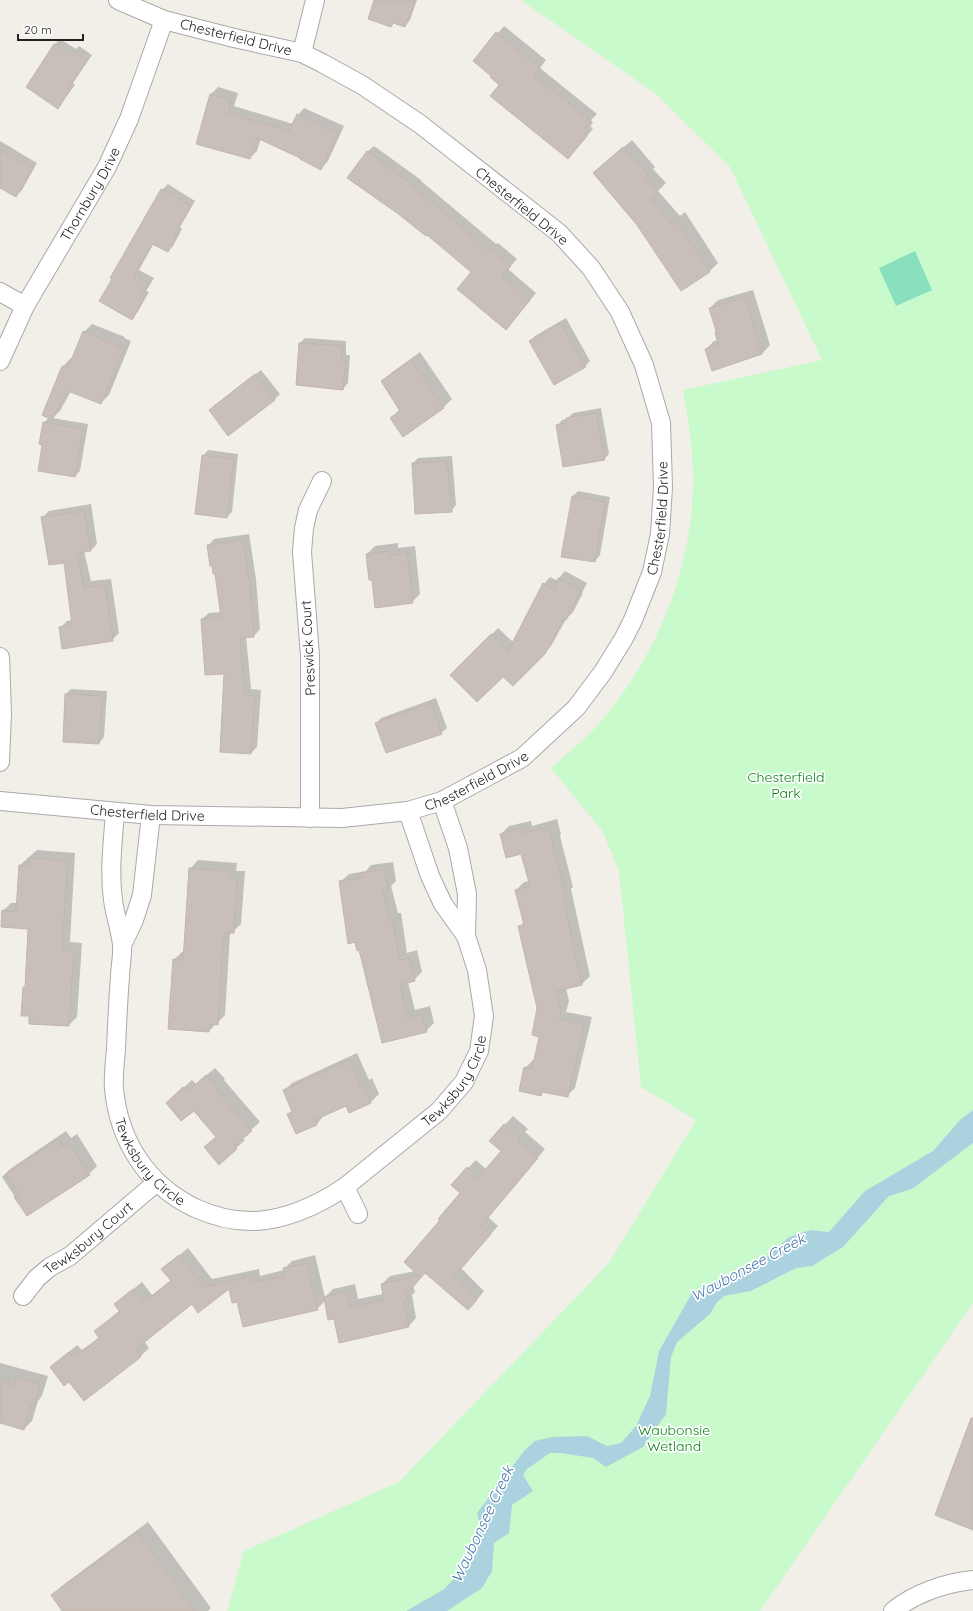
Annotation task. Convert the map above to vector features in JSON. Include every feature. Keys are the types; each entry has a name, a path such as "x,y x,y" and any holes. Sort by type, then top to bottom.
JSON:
{"street":[{"name":"Chesterfield Drive","path":"0,801 152,815 342,818 408,811 442,801 522,758 576,708 624,638 652,572 660,534 663,486 661,423 644,365 620,312 591,268 559,233 420,124 362,85 302,53 234,38 164,20 118,0"},
{"path":"302,53 315,0"},
{"name":"Thornbury Drive","path":"0,361 25,306 107,167 129,119 164,20"},
{"path":"0,292 25,306"},
{"name":"Preswick Court","path":"310,818 310,656 302,552 304,528 308,510 322,481"},
{"path":"0,657 2,713 0,762"},
{"name":"Tewksbury Circle","path":"442,801 458,848 467,894 466,936"},
{"name":"Tewksbury Circle","path":"115,812 111,872 113,900 122,945 114,1089 121,1121 130,1146 139,1161 157,1182 180,1200 208,1214 228,1220 246,1221 270,1219 302,1211 323,1201 345,1187 439,1111 464,1082 479,1051 484,1016 477,970 466,936 443,904 430,876 408,811"},
{"name":"Tewksbury Circle","path":"122,945 134,920 142,894 152,815"},
{"name":"Tewksbury Court","path":"22,1296 36,1278 50,1267 70,1256 157,1182"},
{"path":"345,1187 358,1214"},
{"path":"893,1611 900,1605 930,1590 973,1580"}],"green space":[{"name":"Chesterfield Park","path":"521,0 973,0 973,1303 760,1611 227,1611 244,1551 399,1482 609,1263 696,1120 641,1087 619,871 603,832 551,768 590,733 622,694 640,667 655,638 679,577 687,545 693,480 692,457 683,390 822,360 730,167 656,94"},
{"path":"915,251 932,290 896,306 879,268"}],"water":[{"name":"Waubonsee Creek","path":"973,1110 973,1143 912,1189 889,1196 843,1247 812,1266 796,1268 751,1291 724,1296 717,1302 710,1314 677,1342 671,1357 666,1414 643,1447 606,1467 593,1458 561,1453 550,1453 527,1469 523,1475 533,1491 512,1505 509,1533 494,1543 492,1571 482,1588 447,1611 406,1611 443,1590 468,1565 480,1526 477,1513 525,1450 535,1441 552,1437 587,1436 607,1446 621,1443 636,1426 650,1396 659,1351 692,1293 769,1255 789,1237 811,1230 829,1232 865,1191 933,1151 961,1119"}],"building":[{"path":"374,0 415,0 405,27 393,23 391,27 368,19"},
{"path":"496,32 540,68 534,75 591,121 585,128 587,130 584,134 587,136 568,159 490,96 499,85 473,61"},
{"path":"54,44 71,54 73,51 87,60 68,89 70,90 58,109 26,87"},
{"path":"210,94 231,100 228,113 289,131 297,114 338,134 321,170 300,158 257,138 250,159 196,144"},
{"path":"623,147 648,175 646,177 658,192 650,199 671,223 676,220 710,272 681,291 637,225 593,173"},
{"path":"0,150 33,168 16,197 0,188"},
{"path":"367,151 416,187 415,188 489,250 491,248 511,266 502,276 530,300 506,330 457,289 471,272 427,235 426,236 397,213 347,178"},
{"path":"161,189 191,206 175,233 178,235 168,252 152,244 134,275 149,284 142,296 144,298 132,320 99,301 112,279 110,278"},
{"path":"745,297 762,354 712,371 705,349 718,344 716,331 709,308"},
{"path":"560,323 586,367 554,385 529,341"},
{"path":"83,331 124,349 101,404 68,391 52,420 42,415 62,366 68,368"},
{"path":"299,343 342,346 341,360 346,360 343,390 296,385"},
{"path":"411,360 444,408 403,437 390,418 400,411 381,381"},
{"path":"255,374 275,400 228,436 209,410"},
{"path":"596,413 605,460 563,467 556,425 567,423 566,418"},
{"path":"43,422 83,429 75,477 38,471 42,445 39,444"},
{"path":"202,455 234,459 227,518 195,514"},
{"path":"447,461 452,512 415,514 412,463"},
{"path":"572,496 605,502 595,562 561,557"},
{"path":"84,511 91,551 77,553 84,588 105,585 113,641 62,649 59,627 72,625 64,563 49,565 41,517"},
{"path":"243,540 250,586 254,637 240,638 245,695 255,696 251,754 220,752 224,674 205,675 201,619 221,617 215,574 213,574 212,566 210,566 207,545"},
{"path":"390,551 391,555 407,553 413,603 375,608 372,580 369,580 366,554"},
{"path":"558,578 581,590 566,620 564,619 545,654 513,686 503,677 477,702 450,675 491,634 508,651 543,583 555,590"},
{"path":"65,694 102,696 99,744 63,742"},
{"path":"431,703 442,734 386,753 375,723"},
{"path":"549,827 566,896 563,897 582,985 557,991 561,1010 559,1019 584,1025 568,1097 542,1092 541,1096 519,1091 524,1067 532,1069 539,1037 532,1035 537,1008 518,926 524,925 515,890 530,886 521,854 506,858 500,834 523,828 524,833"},
{"path":"28,858 68,861 62,950 74,951 69,1026 29,1024 29,1016 21,1016 23,987 25,987 28,929 1,927 2,910 16,912 19,865 28,866"},
{"path":"189,868 229,871 229,878 237,879 234,933 225,933 225,940 223,940 218,1025 210,1024 209,1032 168,1029 173,959 183,960"},
{"path":"385,869 388,890 383,891 390,921 393,920 399,960 409,958 415,981 400,985 407,1017 422,1014 427,1032 382,1043 359,950 357,951 355,942 348,944 339,881 363,878 362,873"},
{"path":"349,1060 361,1087 364,1086 371,1103 349,1113 346,1106 315,1120 317,1125 296,1134 287,1114 292,1112 283,1090"},
{"path":"206,1075 252,1131 234,1146 237,1149 219,1165 204,1147 216,1137 194,1111 181,1121 166,1103 183,1087 187,1092"},
{"path":"504,1124 520,1138 518,1141 538,1158 481,1226 491,1234 454,1277 477,1300 468,1310 425,1273 406,1295 407,1301 403,1301 409,1327 339,1343 334,1319 328,1320 324,1297 347,1292 350,1307 384,1300 381,1284 419,1276 404,1262 440,1220 438,1219 460,1193 451,1185 467,1167 478,1178 501,1151 489,1141"},
{"path":"58,1139 62,1146 68,1142 90,1175 27,1216 14,1197 19,1194 6,1174"},
{"path":"179,1255 204,1287 251,1276 252,1283 285,1276 283,1268 307,1263 318,1310 243,1327 237,1302 232,1303 229,1289 198,1313 192,1304 136,1349 141,1357 84,1401 69,1382 64,1386 50,1367 69,1352 73,1358 99,1338 94,1331 120,1312 114,1304 133,1289 143,1303 171,1281 161,1269"},
{"path":"16,1377 40,1384 34,1406 31,1405 24,1430 0,1423 0,1381 14,1385"},
{"path":"971,1418 973,1418 973,1530 935,1515"},
{"path":"137,1532 195,1611 62,1611 51,1595"}],"park label":[{"name":"Waubonsie Wetland","path":"674,1438"}]}
